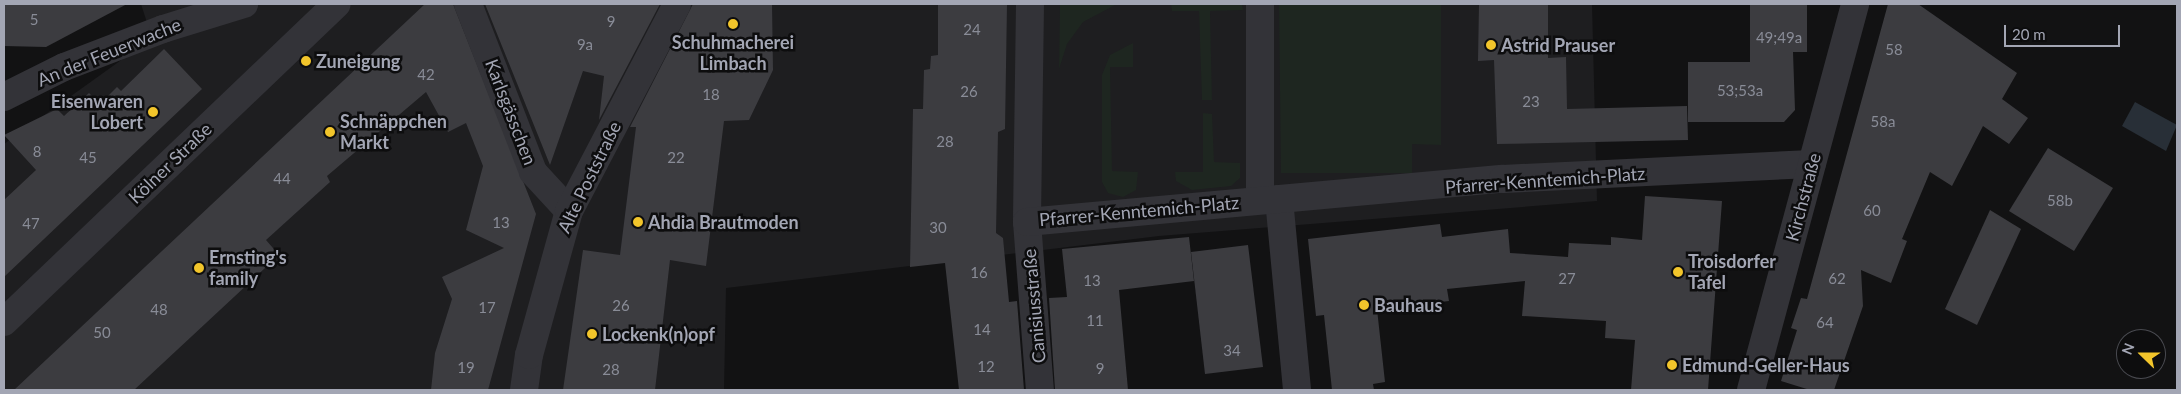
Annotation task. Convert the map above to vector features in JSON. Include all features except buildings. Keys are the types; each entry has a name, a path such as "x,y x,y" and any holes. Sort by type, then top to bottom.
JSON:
{"street":[{"name":"An der Feuerwache","path":"7,95 64,67 163,28 244,4"},
{"name":"Karlsgässchen","path":"468,4 532,172 569,212"},
{"name":"Alte Poststraße","path":"524,390 569,212 677,4"},
{"name":"Pfarrer-Kenntemich-Platz","path":"1030,4 1027,222 1503,179 1812,164"},
{"name":"Pfarrer-Kenntemich-Platz","path":"1260,4 1270,200 1297,390"},
{"name":"Kirchstraße","path":"1751,390 1855,4"},
{"name":"Kölner Straße","path":"4,322 322,7"},
{"name":"Canisiusstraße","path":"1027,222 1040,390"}],"shaded area":[{"path":"141,4 1592,4 1597,201 1159,236 726,288 724,390 4,390 4,144 152,38"},
{"path":"1060,4 1117,4 1083,22 1067,44 1059,69"},
{"path":"1171,4 1242,4 1243,10 1210,11 1212,100 1202,100 1199,11 1172,11"},
{"path":"1279,4 1441,4 1441,145 1412,144 1412,173 1281,173"},
{"path":"1133,43 1133,67 1110,67 1112,171 1138,172 1136,190 1123,197 1108,193 1102,182 1102,75 1110,55"},
{"path":"2135,102 2177,125 2166,151 2122,126"},
{"path":"1203,113 1212,114 1214,162 1240,163 1240,178 1231,186 1192,190 1176,181 1175,172 1203,172"}],"place":[{"name":"Schuhmacherei Limbach","path":"733,24"},
{"name":"Astrid Prauser","path":"1491,45"},
{"name":"Zuneigung","path":"306,61"},
{"name":"Eisenwaren Lobert","path":"153,112"},
{"name":"Schnäppchen Markt","path":"330,132"},
{"name":"Ahdia Brautmoden","path":"638,222"},
{"name":"Ernsting's family","path":"199,268"},
{"name":"Troisdorfer Tafel","path":"1678,272"},
{"name":"Bauhaus","path":"1364,305"},
{"name":"Lockenk(n)opf","path":"592,334"},
{"name":"Edmund-Geller-Haus","path":"1672,365"}]}
